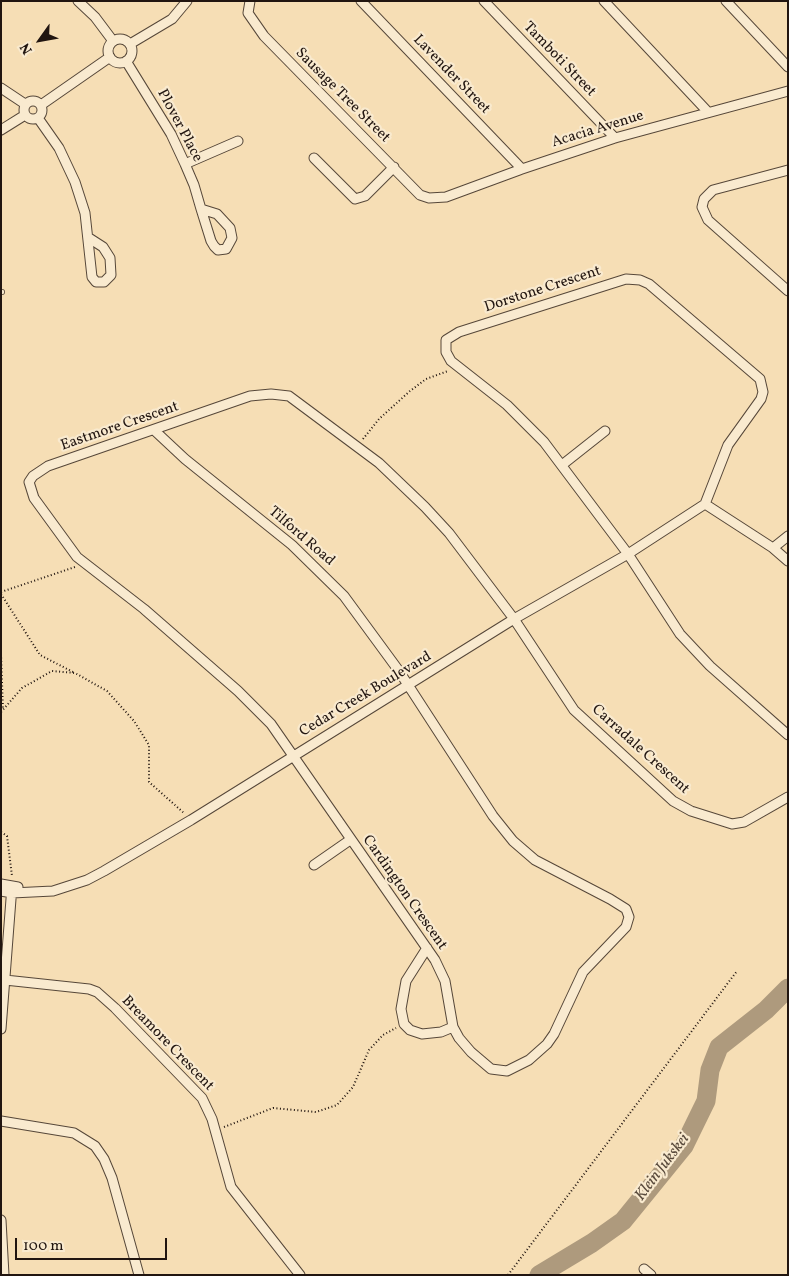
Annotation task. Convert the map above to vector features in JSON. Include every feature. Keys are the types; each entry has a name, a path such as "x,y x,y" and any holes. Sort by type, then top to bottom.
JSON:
{"street":[{"path":"78,1 95,17 113,41"},
{"path":"130,44 172,19 187,1"},
{"name":"Sausage Tree Street","path":"250,1 248,13 255,26 420,195"},
{"name":"Lavender Street","path":"361,1 522,169"},
{"name":"Tamboti Street","path":"484,1 615,138"},
{"path":"604,1 708,112"},
{"path":"726,1 788,67"},
{"path":"122,39 130,44 131,53 126,61 117,62 110,57 108,48 113,41 122,39"},
{"path":"41,105 110,57"},
{"name":"Plover Place","path":"126,61 171,134 185,164 214,246 218,250 226,248 232,238 230,228 216,214 201,209"},
{"path":"1,88 25,104"},
{"name":"Acacia Avenue","path":"420,195 437,199 446,197 615,138 788,91"},
{"path":"25,104 31,101 41,105"},
{"path":"25,104 25,115"},
{"path":"25,115 31,119 38,118 42,112 41,105"},
{"path":"1,130 25,115"},
{"path":"38,118 59,148 75,182 85,213 93,279 98,282 104,282 112,275 110,258 103,247 89,238"},
{"path":"185,164 238,142"},
{"path":"314,158 355,199 365,196 394,167"},
{"path":"788,170 713,190 704,199 702,207 706,217 788,291"},
{"name":"Dorstone Crescent","path":"628,554 562,465 528,424 449,357 445,343 448,338 459,332 619,280 632,278 649,284 756,374 762,386 762,399 758,407 728,445 705,504"},
{"name":"Eastmore Crescent","path":"294,755 271,724 238,691 144,609 84,563 70,548 34,498 29,482 32,476 48,466 250,396 281,394 289,396 357,446 395,478 438,520 514,619"},
{"name":"Tilford Road","path":"154,430 185,459 292,545 325,576 356,610 408,686"},
{"path":"562,465 605,431"},
{"path":"705,504 773,548 788,561"},
{"name":"Cedar Creek Boulevard","path":"1,884 12,889 35,892 69,887 104,871 191,820 514,619 628,554 705,504"},
{"path":"773,548 788,536"},
{"path":"628,554 680,634 696,652 788,735"},
{"name":"Carradale Crescent","path":"514,619 574,710 673,801 691,811 732,824 744,822 788,797"},
{"name":"Cardington Crescent","path":"294,755 350,840 427,948 444,981 453,1027 459,1038 471,1052 491,1069 507,1071 529,1060 539,1052 554,1034 583,972 626,926 628,916 626,910 620,904 535,860 512,841 493,816 408,686"},
{"path":"314,865 350,840"},
{"path":"1,1029 12,889"},
{"name":"Cedar Creek Boulevard","path":"1,891 12,889"},
{"path":"427,948 406,981 401,1010 404,1024 410,1030 422,1034 432,1034 453,1027"},
{"name":"Breamore Crescent","path":"5,980 72,987 97,992 198,1093 208,1107 231,1187 300,1275"},
{"path":"1,1121 74,1133 95,1146 104,1159 112,1178 139,1275"},
{"path":"1,1220 4,1275"}],"path":[{"path":"357,446 379,419 426,379 461,369"},
{"path":"84,563 1,593 40,655 107,691 134,721 149,745 149,782 191,820"},
{"path":"1,654 2,711"},
{"path":"2,711 22,688 52,671 75,673"},
{"path":"1,832 7,836 12,889"},
{"path":"508,1275 737,971"},
{"path":"215,1131 272,1108 316,1112 337,1105 353,1087 369,1050 383,1035 404,1024"}],"waterway":[{"name":"Klein Jukskei","path":"539,1275 592,1243 623,1221 684,1146 706,1101 710,1070 719,1047 766,1010 788,988"}]}
